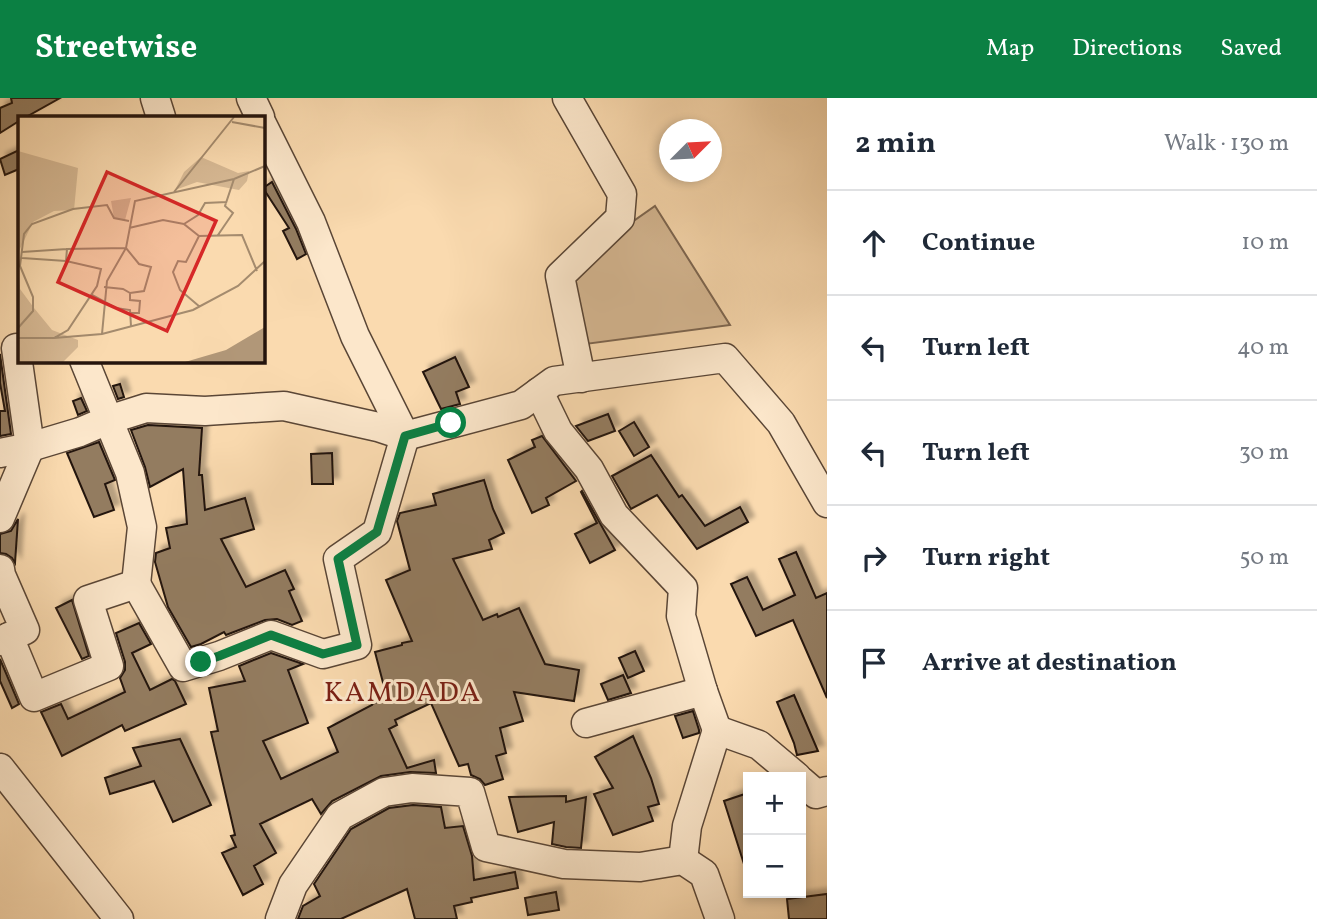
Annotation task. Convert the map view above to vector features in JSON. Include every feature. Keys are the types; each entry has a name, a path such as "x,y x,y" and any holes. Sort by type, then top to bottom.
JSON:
{"street":[{"path":"155,98 161,116"},
{"path":"251,98 260,116"},
{"path":"567,98 622,194 620,218 560,276 581,378"},
{"path":"85,362 130,473 142,527 136,584 183,667 271,635 323,654 357,645 338,559 377,532 405,436 355,336 311,222 264,128"},
{"path":"0,518 30,447 12,347"},
{"path":"0,453 80,432 108,419 146,408 205,411 284,406 378,427 405,436 521,405 554,381 725,358 781,423 827,503"},
{"path":"538,392 558,431 589,469 614,515 684,588 681,616 703,691 718,730 687,826 683,860"},
{"path":"0,569 25,629 5,639 34,696 109,666 89,600 136,584"},
{"path":"586,723 703,691"},
{"path":"718,730 759,745 791,772"},
{"path":"0,768 119,919"},
{"path":"806,785 816,794 827,791"},
{"path":"280,919 293,886 340,816 384,792 412,788 470,792 486,847 564,864 640,867 683,860 704,874 720,919"}],"shaded area":[{"path":"655,206 730,325 578,345 561,272"}],"building":[{"path":"11,98 60,98 28,116 18,116 18,122 0,133 0,108 12,103"},
{"path":"18,150 18,169 5,175 0,159"},
{"path":"272,182 296,229 306,254 297,259 283,231 289,228 264,187"},
{"path":"0,354 11,434 0,436 0,411 5,411 0,383"},
{"path":"455,357 469,387 456,392 460,404 441,409 423,372"},
{"path":"120,384 124,397 118,399 113,386"},
{"path":"81,398 87,411 78,415 73,401"},
{"path":"608,414 615,431 588,441 576,426"},
{"path":"634,422 649,447 634,456 619,431"},
{"path":"148,425 202,428 199,475 202,475 205,510 245,498 254,529 221,539 246,587 285,570 294,589 289,591 302,621 292,625 277,619 265,620 226,635 224,632 191,647 168,607 155,562 156,553 170,548 166,528 187,524 183,469 150,487 131,430"},
{"path":"542,436 576,481 546,498 549,505 532,513 508,460 535,447 532,440"},
{"path":"99,442 115,480 105,484 114,510 94,517 67,453"},
{"path":"332,453 333,484 312,484 311,454"},
{"path":"651,455 679,497 682,495 705,526 740,507 748,522 697,549 657,495 631,509 612,476"},
{"path":"484,480 504,533 489,540 492,549 453,559 483,620 519,608 545,664 579,670 574,701 514,692 523,721 500,728 506,753 496,756 503,779 485,785 471,775 468,764 459,766 431,703 395,720 397,725 389,729 407,768 434,760 436,773 410,772 381,776 332,801 321,814 312,799 260,824 276,853 254,866 263,884 243,895 222,853 236,847 231,836 235,835 211,732 218,731 209,688 245,681 239,666 271,653 303,664 288,670 308,723 263,741 281,779 338,752 328,728 387,698 375,652 412,641 386,580 410,570 397,521 400,513 436,505 433,494"},
{"path":"582,491 615,550 590,563 575,534 597,523"},
{"path":"18,519 15,563 6,554 0,553 0,534 11,531"},
{"path":"796,552 816,598 827,593 827,698 793,620 756,636 731,584 747,577 763,610 795,595 779,559"},
{"path":"72,600 89,656 82,659 56,608"},
{"path":"139,623 151,644 132,653 150,690 172,679 186,704 125,731 122,725 62,756 41,712 61,704 68,719 125,692 120,678 125,670 125,662 116,633"},
{"path":"635,651 644,671 628,678 619,658"},
{"path":"0,659 19,704 12,708 0,681"},
{"path":"623,675 631,693 608,700 601,684"},
{"path":"794,695 818,751 797,755 777,702"},
{"path":"693,711 699,733 683,738 675,716"},
{"path":"633,736 659,804 648,807 653,821 613,835 594,794 613,788 595,757"},
{"path":"180,739 211,805 173,822 154,781 110,794 105,778 141,766 133,748"},
{"path":"743,795 743,861 724,801"},
{"path":"566,796 566,802 586,797 581,848 552,844 554,822 518,832 509,797"},
{"path":"413,805 441,807 445,828 463,826 472,856 474,880 515,872 518,888 471,898 472,902 454,906 457,919 415,919 407,889 341,919 298,919 303,906 320,896 314,884 351,829 389,808"},
{"path":"556,892 559,910 528,915 525,898"},
{"path":"827,894 827,919 789,919 787,899"}],"district":[{"name":"KAMDADA","path":"403,691"}],"route":[{"path":"201,662 271,635 323,654 357,645 338,559 377,532 405,436 451,423"}]}
